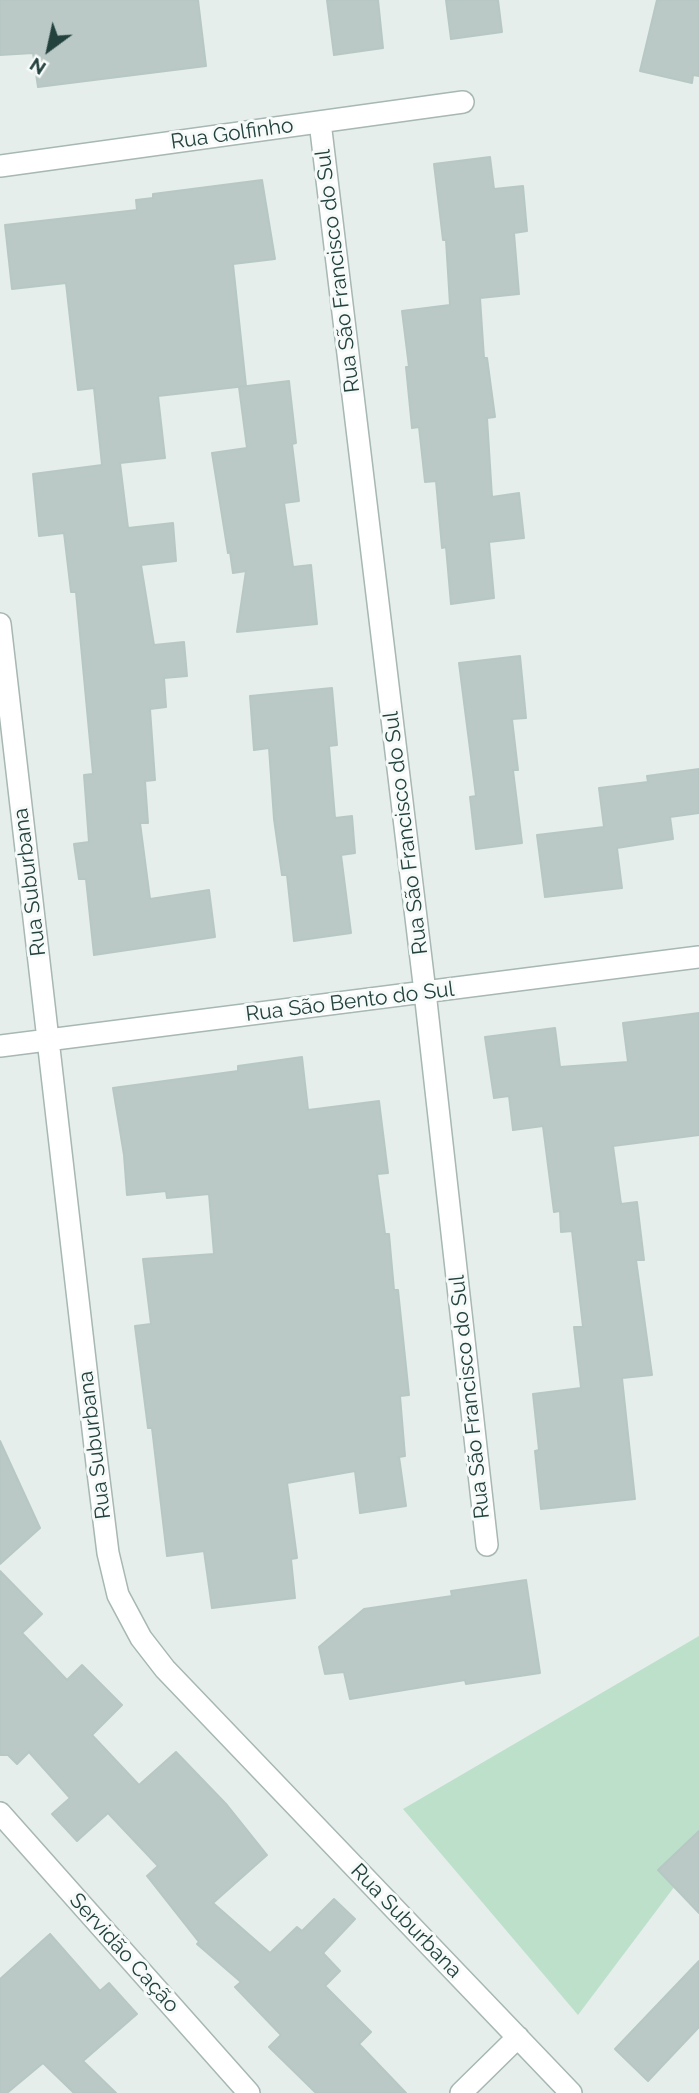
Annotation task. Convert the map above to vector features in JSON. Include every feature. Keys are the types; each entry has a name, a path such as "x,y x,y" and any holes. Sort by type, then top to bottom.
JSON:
{"street":[{"name":"Rua Golfinho","path":"0,166 463,102"},
{"name":"Rua São Francisco do Sul","path":"320,122 425,992 487,1545"},
{"name":"Rua Suburbana","path":"0,624 97,1464 108,1553 118,1595 141,1638 165,1669 571,2093"},
{"name":"Rua São Bento do Sul","path":"0,1046 699,957"},
{"name":"Servidão Cação","path":"0,1813 249,2093"},
{"path":"461,2093 517,2037"}],"green space":[{"path":"699,1636 699,1854 578,2015 403,1809"}],"building":[{"path":"0,0 198,0 206,66 38,87 33,53 0,55"},
{"path":"327,0 378,0 383,48 334,55"},
{"path":"446,0 498,0 502,32 451,39"},
{"path":"657,0 699,0 699,76 693,75 692,83 640,71"},
{"path":"490,157 494,189 523,186 527,231 514,233 519,294 480,298 484,358 487,358 495,417 487,418 492,497 519,493 524,538 489,542 494,598 451,604 446,547 442,548 436,481 425,482 419,427 412,428 406,367 409,367 402,311 450,305 446,240 443,240 434,164"},
{"path":"262,180 275,259 233,264 246,386 158,396 165,458 120,463 128,528 173,523 176,561 141,565 154,645 184,642 187,676 164,678 166,707 150,709 155,780 145,781 148,823 140,823 150,899 209,890 215,937 94,955 86,879 79,879 74,844 89,842 84,775 93,774 76,592 71,592 64,533 39,536 33,474 102,465 94,388 78,390 66,283 12,289 5,225 137,210 136,200 153,198 153,194"},
{"path":"289,381 296,443 292,444 299,501 284,503 293,567 311,565 317,624 237,632 246,571 233,573 212,453 247,448 239,387"},
{"path":"520,656 526,718 512,719 518,770 513,770 522,843 476,849 470,797 476,796 459,663"},
{"path":"332,688 337,745 329,746 335,818 352,816 355,853 341,855 351,933 294,941 287,875 282,875 274,819 269,748 254,750 250,696"},
{"path":"699,769 699,813 670,817 673,839 617,848 622,888 545,897 537,835 604,827 599,788 648,782 647,776"},
{"path":"699,1013 699,1135 613,1146 621,1204 637,1202 644,1260 636,1260 652,1375 622,1378 635,1499 541,1509 533,1394 581,1388 574,1327 583,1327 572,1231 561,1232 560,1211 554,1212 543,1126 513,1130 509,1096 494,1098 485,1037 555,1028 560,1067 628,1062 623,1023"},
{"path":"302,1057 308,1110 379,1101 388,1173 377,1174 385,1234 389,1234 394,1290 398,1290 409,1395 400,1396 405,1456 399,1457 406,1506 360,1513 355,1471 287,1483 297,1558 291,1559 295,1598 212,1608 204,1551 167,1556 152,1428 148,1428 135,1326 151,1324 143,1259 214,1254 209,1194 167,1198 166,1191 127,1195 124,1155 113,1088 238,1071 238,1066"},
{"path":"0,1441 40,1528 0,1564"},
{"path":"0,1571 42,1614 22,1633 67,1680 82,1665 122,1705 92,1735 139,1785 176,1752 227,1805 267,1855 213,1903 270,1953 297,1927 302,1931 334,1899 355,1919 323,1953 340,1971 325,1986 371,2032 359,2044 406,2093 316,2093 269,2047 281,2035 235,1987 241,1982 197,1944 199,1942 147,1876 158,1866 108,1813 77,1841 52,1814 70,1798 29,1752 17,1764 8,1755 0,1755"},
{"path":"526,1580 540,1673 466,1684 465,1680 350,1699 344,1672 325,1674 319,1647 364,1609 452,1596 451,1591"},
{"path":"699,1831 699,1913 658,1870"},
{"path":"50,1934 100,1991 109,1983 137,2014 83,2061 116,2093 74,2093 43,2063 7,2093 0,2093 0,1979"},
{"path":"699,1961 699,2027 648,2081 615,2049"}]}
